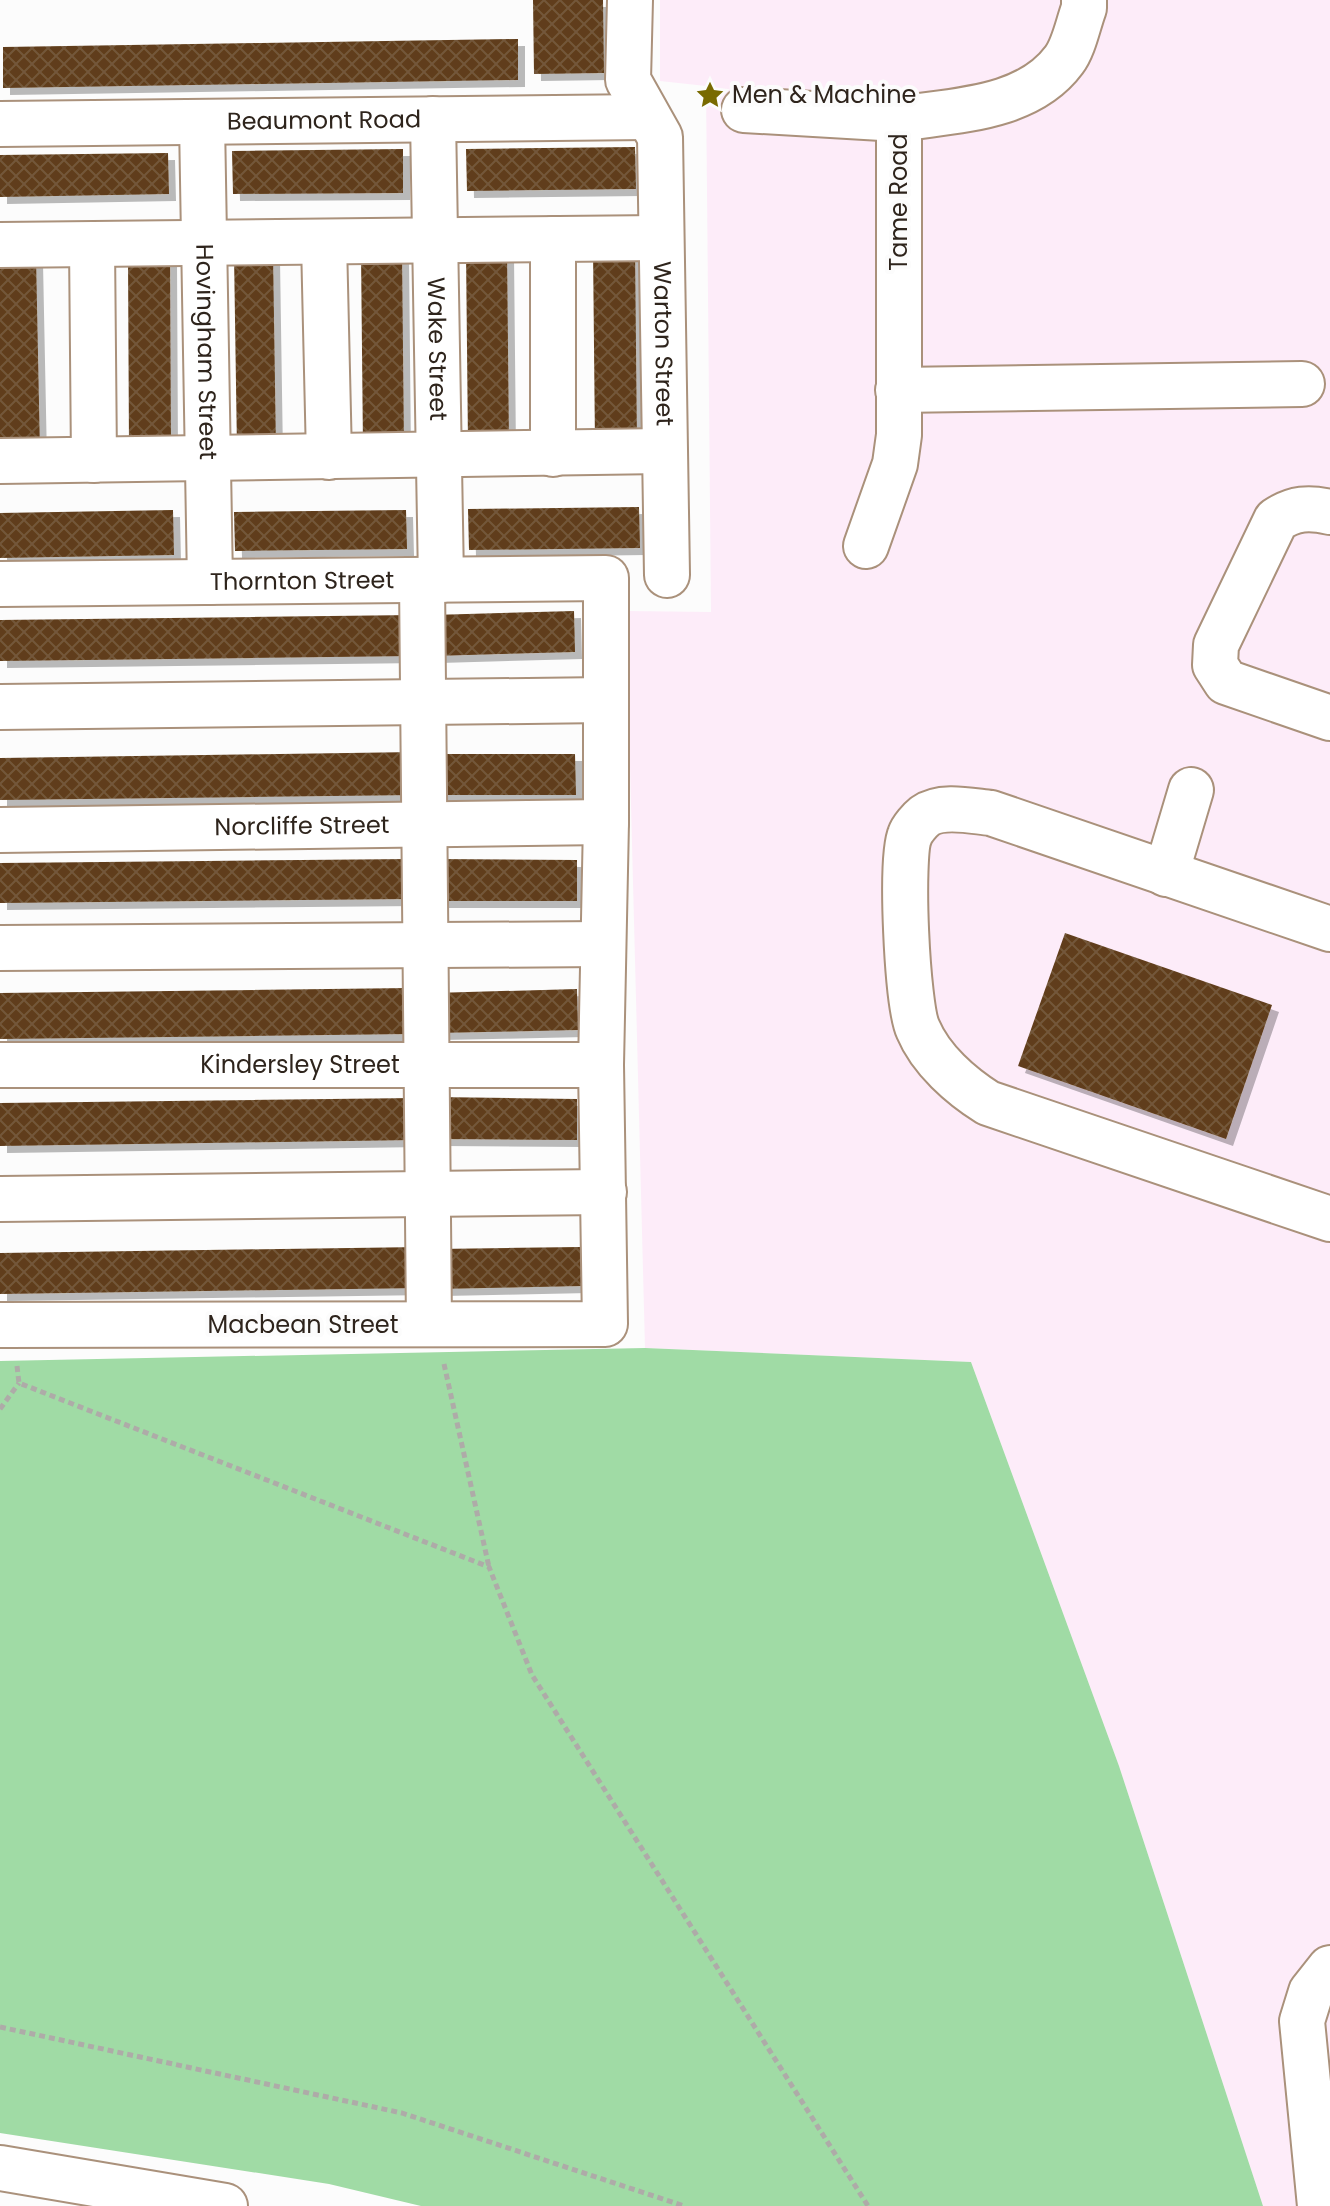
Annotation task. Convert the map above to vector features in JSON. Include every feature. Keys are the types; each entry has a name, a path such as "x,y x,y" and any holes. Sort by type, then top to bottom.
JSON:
{"street":[{"name":"Warton Street","path":"630,0 628,80 660,137 667,575"},
{"name":"Tame Road","path":"866,546 895,464 899,435 899,119 987,106 1035,89 1065,59 1084,8 1084,0"},
{"path":"744,110 899,119"},
{"name":"Beaumont Road","path":"0,124 647,117"},
{"name":"Wake Street","path":"432,1324 427,1194 423,702 439,456 433,119"},
{"name":"Hovingham Street","path":"202,122 210,582"},
{"path":"0,245 660,238"},
{"path":"553,239 553,454"},
{"path":"324,242 329,457"},
{"path":"92,245 94,460"},
{"path":"898,390 1302,384"},
{"path":"0,461 663,451"},
{"path":"1330,512 1313,508 1291,510 1276,520 1216,645 1215,665 1226,682 1330,718"},
{"name":"Thornton Street","path":"0,584 606,578 606,700"},
{"path":"0,707 606,700 601,1065 604,1192 0,1199"},
{"path":"1166,874 1191,790"},
{"path":"1330,929 991,813 952,809 928,814 909,835 905,860 909,983 917,1029 961,1086 988,1103 1330,1219"},
{"name":"Norcliffe Street","path":"0,830 606,822"},
{"path":"0,948 603,944"},
{"name":"Kindersley Street","path":"0,1065 601,1065"},
{"name":"Macbean Street","path":"5,1326 605,1324 604,1192"},
{"path":"1320,2206 1302,2021 1311,1992 1330,1968"},
{"path":"0,2168 225,2206"}],"path":[{"path":"432,1324 489,1567 532,1675 868,2206"},
{"path":"0,1409 19,1383 5,1326"},
{"path":"19,1383 489,1567"},
{"path":"0,2027 402,2113 684,2206"}],"shaded area":[{"path":"660,0 1330,0 1330,2206 1263,2206 1119,1766 971,1362 645,1348 626,611 711,612 706,86 660,81"}],"green space":[{"path":"645,1348 971,1362 1119,1766 1263,2206 421,2206 329,2184 0,2133 0,1361"}],"building":[{"path":"533,0 603,0 604,73 534,74"},
{"path":"518,39 518,80 3,88 3,47"},
{"path":"635,147 636,189 467,191 466,149"},
{"path":"403,149 403,193 233,194 232,151"},
{"path":"168,153 169,194 0,197 0,155"},
{"path":"593,248 635,248 637,445 595,445"},
{"path":"507,249 509,445 468,445 466,250"},
{"path":"361,252 402,252 404,448 363,448"},
{"path":"273,253 276,450 237,450 234,254"},
{"path":"128,255 170,255 171,449 129,450"},
{"path":"36,256 40,453 0,454 0,257"},
{"path":"639,507 640,548 469,550 468,509"},
{"path":"173,510 174,555 0,558 0,513"},
{"path":"406,510 407,549 235,551 234,512"},
{"path":"574,611 575,652 433,656 432,615"},
{"path":"414,615 415,656 0,661 0,620"},
{"path":"416,752 417,795 0,800 0,758"},
{"path":"432,754 575,754 576,795 433,795"},
{"path":"411,859 412,899 0,903 0,863"},
{"path":"433,859 577,860 577,901 433,901"},
{"path":"1065,933 1272,1005 1226,1139 1018,1066"},
{"path":"410,988 410,1034 0,1039 0,993"},
{"path":"577,989 578,1030 435,1033 434,993"},
{"path":"435,1097 577,1099 577,1140 435,1139"},
{"path":"415,1098 416,1140 0,1146 0,1103"},
{"path":"421,1247 422,1288 0,1294 0,1253"},
{"path":"580,1247 582,1286 437,1289 436,1249"}],"place":[{"name":"Men & Machine","path":"710,95"}]}
